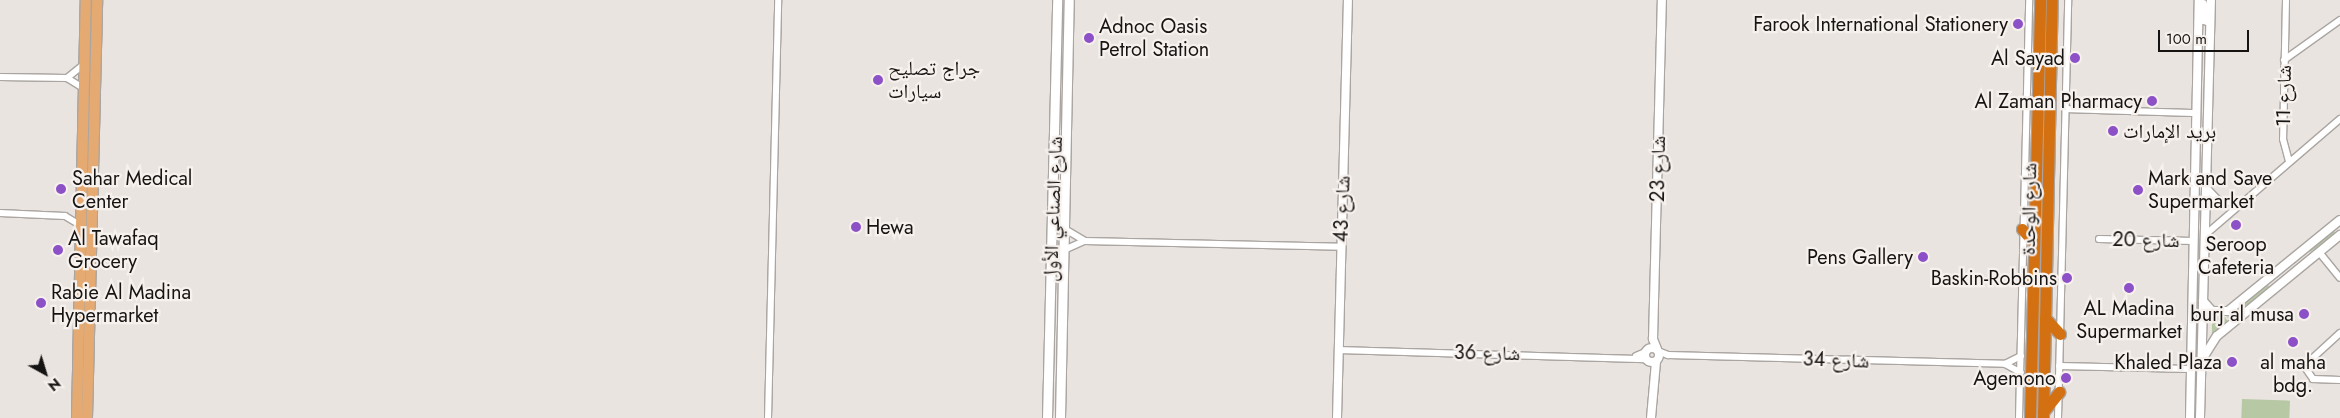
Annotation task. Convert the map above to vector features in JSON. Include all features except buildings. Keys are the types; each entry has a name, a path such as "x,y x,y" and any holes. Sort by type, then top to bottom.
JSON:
{"highway":[{"name":"شارع الوحدة","path":"2030,418 2040,0"},
{"name":"شارع الوحدة","path":"2043,416 2052,0"},
{"path":"2022,229 2034,243"},
{"path":"2045,318 2060,334"},
{"path":"2021,356 2032,346"},
{"path":"2043,416 2059,392"}],"main road":[{"path":"77,418 83,65 86,0"},
{"path":"87,418 97,0"},
{"name":"شارع الصناعي الأول","path":"1047,418 1058,0"},
{"name":"شارع الصناعي الأول","path":"1060,418 1069,0"}],"street":[{"path":"768,418 778,0"},
{"name":"شارع 43","path":"1337,418 1348,0"},
{"name":"شارع 23","path":"1652,355 1662,0"},
{"path":"2019,418 2022,229 2029,0"},
{"path":"2058,418 2068,0"},
{"path":"2200,0 2204,20 2210,22"},
{"path":"2190,418 2200,0"},
{"path":"2200,418 2206,186 2206,99 2211,0"},
{"name":"شارع 11","path":"2286,0 2283,139 2289,161"},
{"path":"2284,60 2340,20"},
{"path":"68,78 83,65"},
{"path":"2197,66 2204,66 2206,99"},
{"path":"0,76 68,78 83,88"},
{"path":"2066,109 2197,113"},
{"path":"2204,236 2238,202 2340,119"},
{"path":"2206,186 2219,201 2238,202"},
{"path":"65,216 82,206"},
{"path":"0,213 65,216 81,227"},
{"path":"2203,301 2212,311 2228,311 2340,220"},
{"path":"1065,229 1085,241"},
{"path":"2202,362 2213,340 2340,235"},
{"name":"شارع 20","path":"2098,239 2194,241"},
{"path":"1064,250 1085,241 1341,246"},
{"path":"2278,285 2276,277 2297,261 2300,252"},
{"path":"2319,252 2340,278"},
{"path":"2340,333 2310,357 2304,366 2310,378 2340,380"},
{"name":"شارع 36","path":"1338,350 1652,355"},
{"path":"1651,418 1652,355"},
{"name":"شارع 34","path":"1652,355 2005,364 2021,356"},
{"name":"شارع 34","path":"2005,364 2020,373"},
{"path":"2059,366 2191,369"}],"green space":[{"path":"2334,231 2336,234 2311,252 2308,248"},
{"path":"2268,285 2270,288 2230,321 2227,317"},
{"path":"2212,316 2225,317 2228,322 2212,336"},
{"path":"2242,399 2290,401 2289,418 2241,418"}],"place":[{"name":"Farook International Stationery","path":"2018,24"},
{"name":"Adnoc Oasis Petrol Station","path":"1089,38"},
{"name":"Al Sayad","path":"2075,58"},
{"name":"جراج تصليح سيارات","path":"878,80"},
{"name":"Al Zaman Pharmacy","path":"2152,101"},
{"name":"بريد الإمارات","path":"2113,131"},
{"name":"Sahar Medical Center","path":"61,189"},
{"name":"Mark and Save Supermarket","path":"2138,190"},
{"name":"Seroop Cafeteria","path":"2236,225"},
{"name":"Hewa","path":"856,227"},
{"name":"Al Tawafaq Grocery","path":"58,250"},
{"name":"Pens Gallery","path":"1923,257"},
{"name":"Baskin-Robbins","path":"2067,278"},
{"name":"AL Madina Supermarket","path":"2129,288"},
{"name":"Rabie Al Madina Hypermarket","path":"41,303"},
{"name":"burj al musa","path":"2304,314"},
{"name":"al maha bdg.","path":"2293,342"},
{"name":"Khaled Plaza","path":"2232,362"},
{"name":"Agemono","path":"2066,378"}]}
